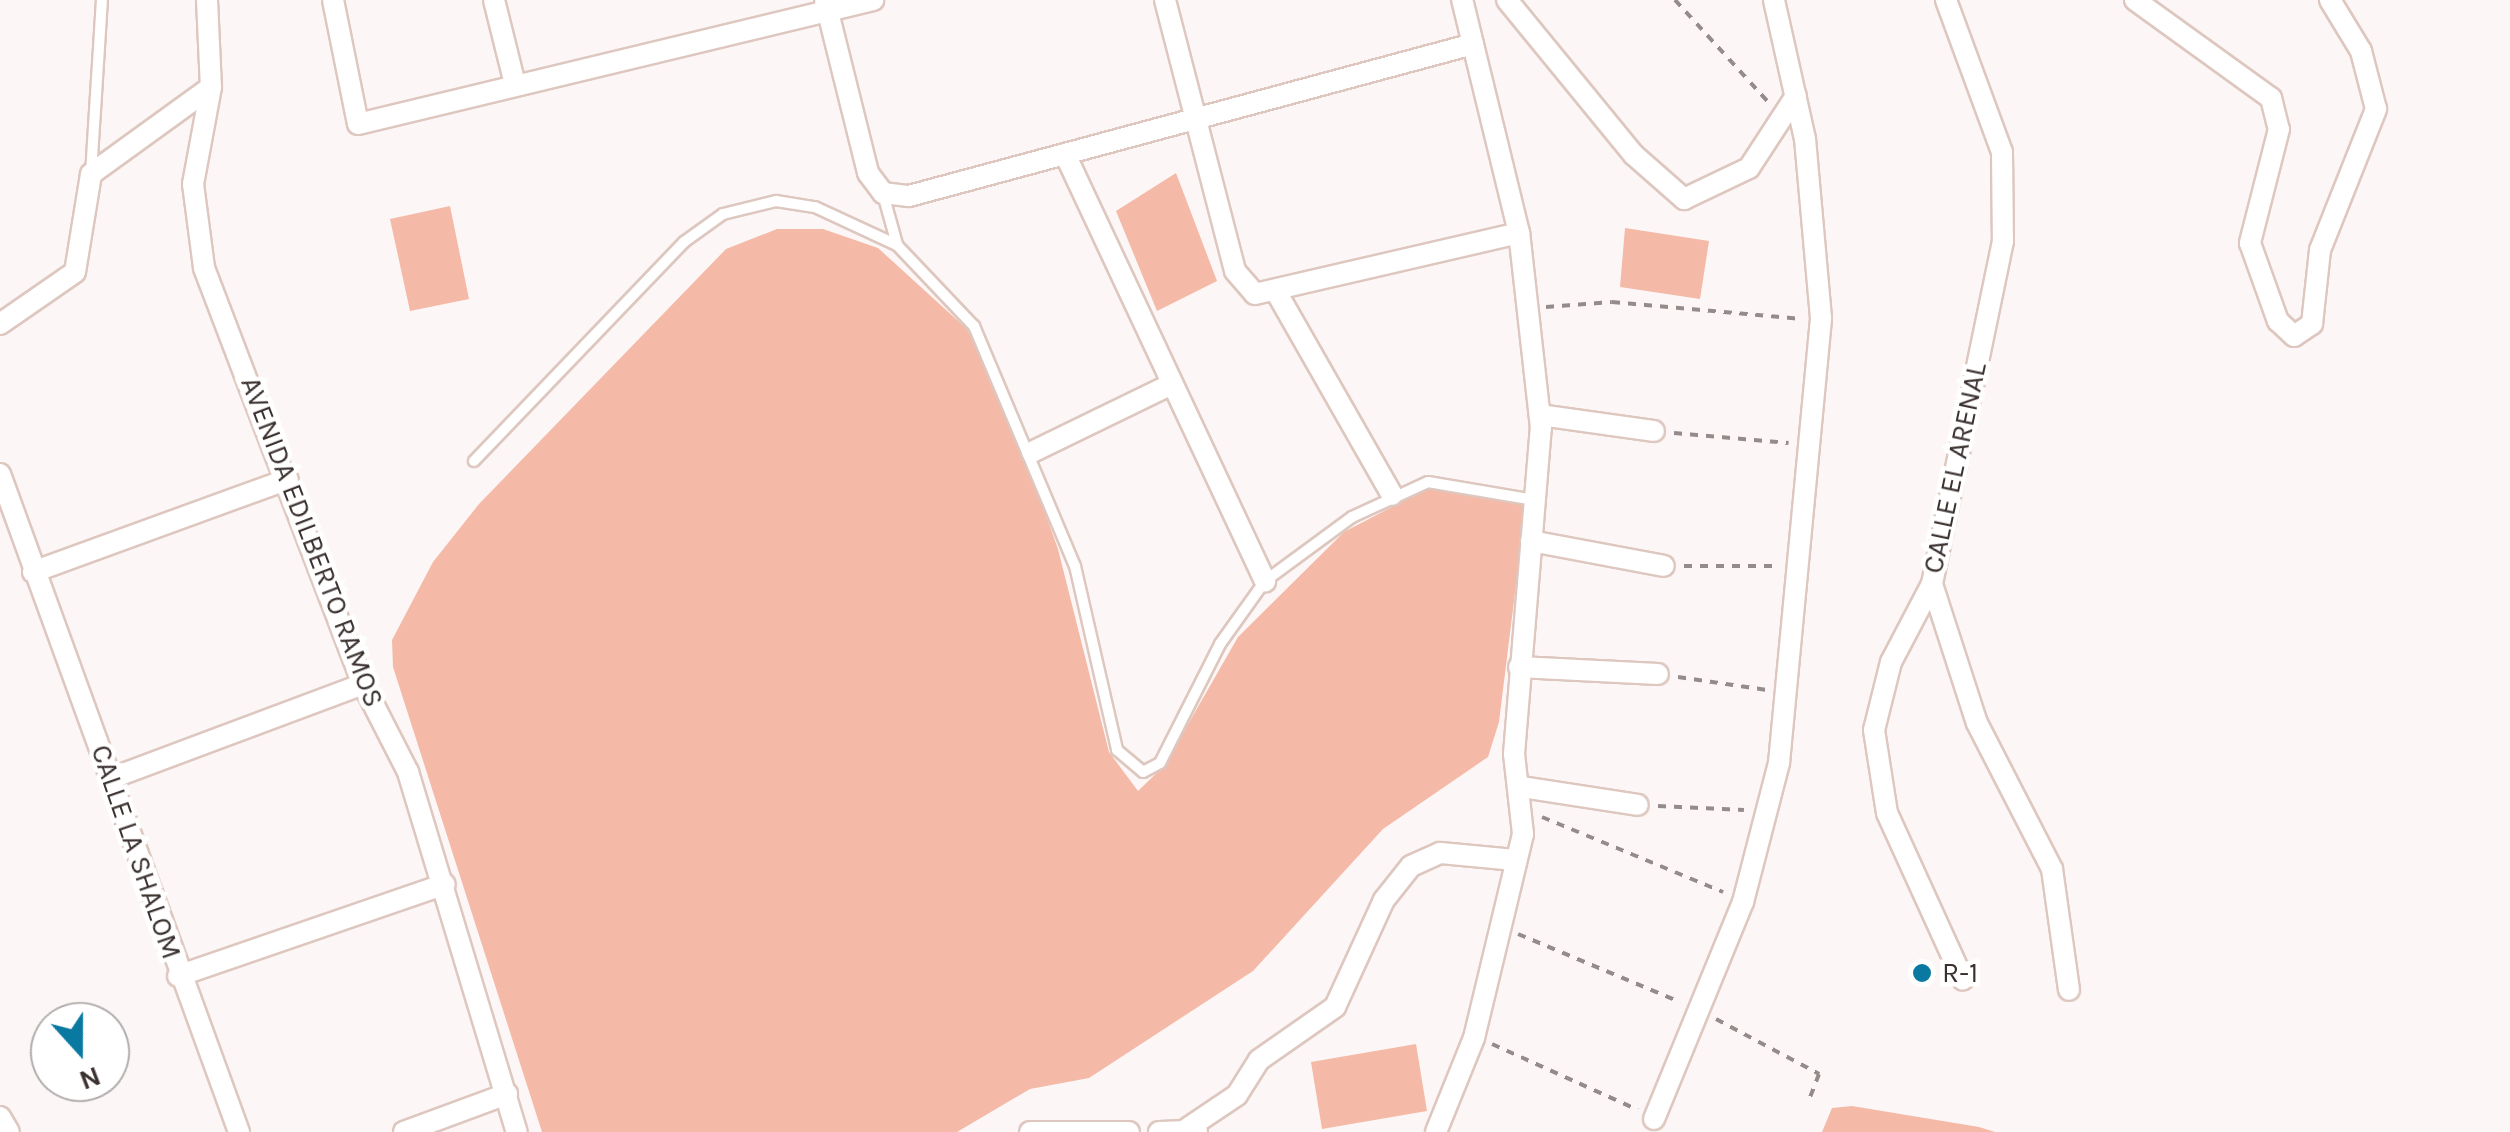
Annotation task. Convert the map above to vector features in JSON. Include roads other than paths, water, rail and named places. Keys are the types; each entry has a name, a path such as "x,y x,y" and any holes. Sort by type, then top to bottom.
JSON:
{"street":[{"name":"AVENIDA EDILBERTO RAMOS","path":"207,0 211,87 193,184 204,268 288,479 363,684 408,772 445,884 516,1132"},
{"path":"333,0 358,124 514,80 826,6 873,0"},
{"path":"494,0 514,80"},
{"path":"1165,0 1235,272 1255,294 1278,295 1519,234"},
{"path":"1440,1131 1474,1038 1524,811 1519,667 1540,415 1531,308 1519,234 1462,0"},
{"path":"1507,0 1634,155 1684,199 1749,168 1784,120 1796,96"},
{"path":"1654,1119 1743,902 1771,812 1820,318 1796,96 1774,0"},
{"name":"CALLE EL ARENAL","path":"1946,0 1992,114 2006,189 1932,584 1878,696 1875,766 1963,980"},
{"path":"2135,0 2271,98 2279,129 2250,243 2278,321 2294,336 2312,324 2320,250 2376,108 2361,51 2330,0"},
{"path":"826,6 868,173 883,192 909,196 1473,44"},
{"path":"0,324 74,272 90,174 211,87"},
{"path":"1064,154 1265,581"},
{"path":"1278,295 1392,495"},
{"path":"1032,452 1172,384"},
{"path":"1540,415 1654,431"},
{"name":"CALLE LA SHALOM","path":"0,474 32,572 112,778 178,976 239,1132"},
{"path":"32,572 288,479"},
{"path":"1531,542 1664,566"},
{"path":"1932,584 1977,724 2052,870 2069,990"},
{"path":"1519,667 1658,674"},
{"path":"112,778 363,684"},
{"path":"1521,787 1638,805"},
{"path":"1159,1132 1195,1131 1237,1095 1259,1060 1335,1007 1384,900 1411,866 1440,853 1516,860"},
{"path":"178,976 445,884"},
{"path":"404,1132 506,1094"},
{"path":"0,1117 9,1132"},
{"path":"1030,1132 1128,1132"}],"lane":[{"path":"90,174 102,0"},
{"path":"883,192 897,245"},
{"path":"474,461 684,242 723,214 776,200 815,206 897,245 974,326 1032,452 1076,566 1116,750 1128,766 1143,772 1160,763 1220,644 1265,581 1392,495 1455,482 1535,500"}],"place":[{"name":"R-1","path":"1922,973"}]}
